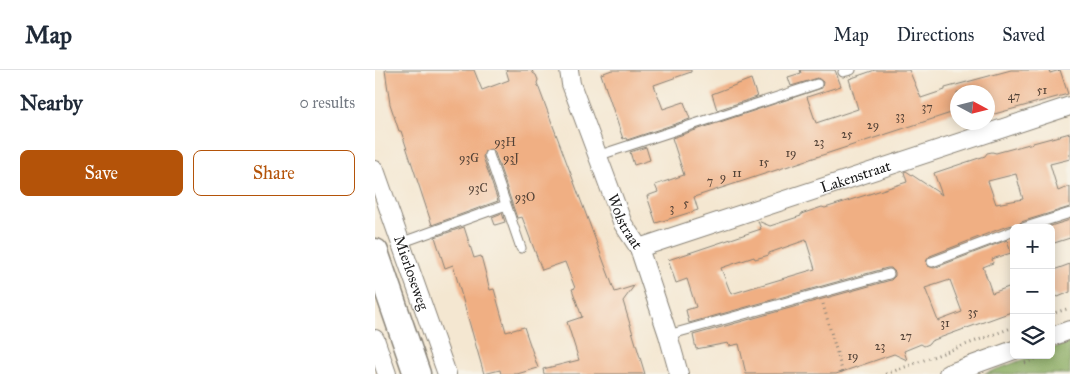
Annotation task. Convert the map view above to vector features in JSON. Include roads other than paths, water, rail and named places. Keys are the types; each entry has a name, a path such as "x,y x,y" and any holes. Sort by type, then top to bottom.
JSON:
{"main road":[{"name":"Mierloseweg","path":"375,252 417,374"}],"street":[{"name":"Wolstraat","path":"569,70 571,84 623,224 639,248 668,334 679,374"},
{"name":"Lakenstraat","path":"639,248 1070,106"},
{"name":"Mierloseweg","path":"375,170 447,374"},
{"path":"1055,336 1070,330"},
{"path":"375,339 387,374"},
{"path":"948,374 1010,351"}],"lane":[{"path":"597,156 817,84"},
{"path":"489,155 521,248"},
{"path":"400,242 506,205"},
{"path":"1036,224 1070,213"},
{"path":"932,262 1010,233"},
{"path":"668,334 889,274"}]}
